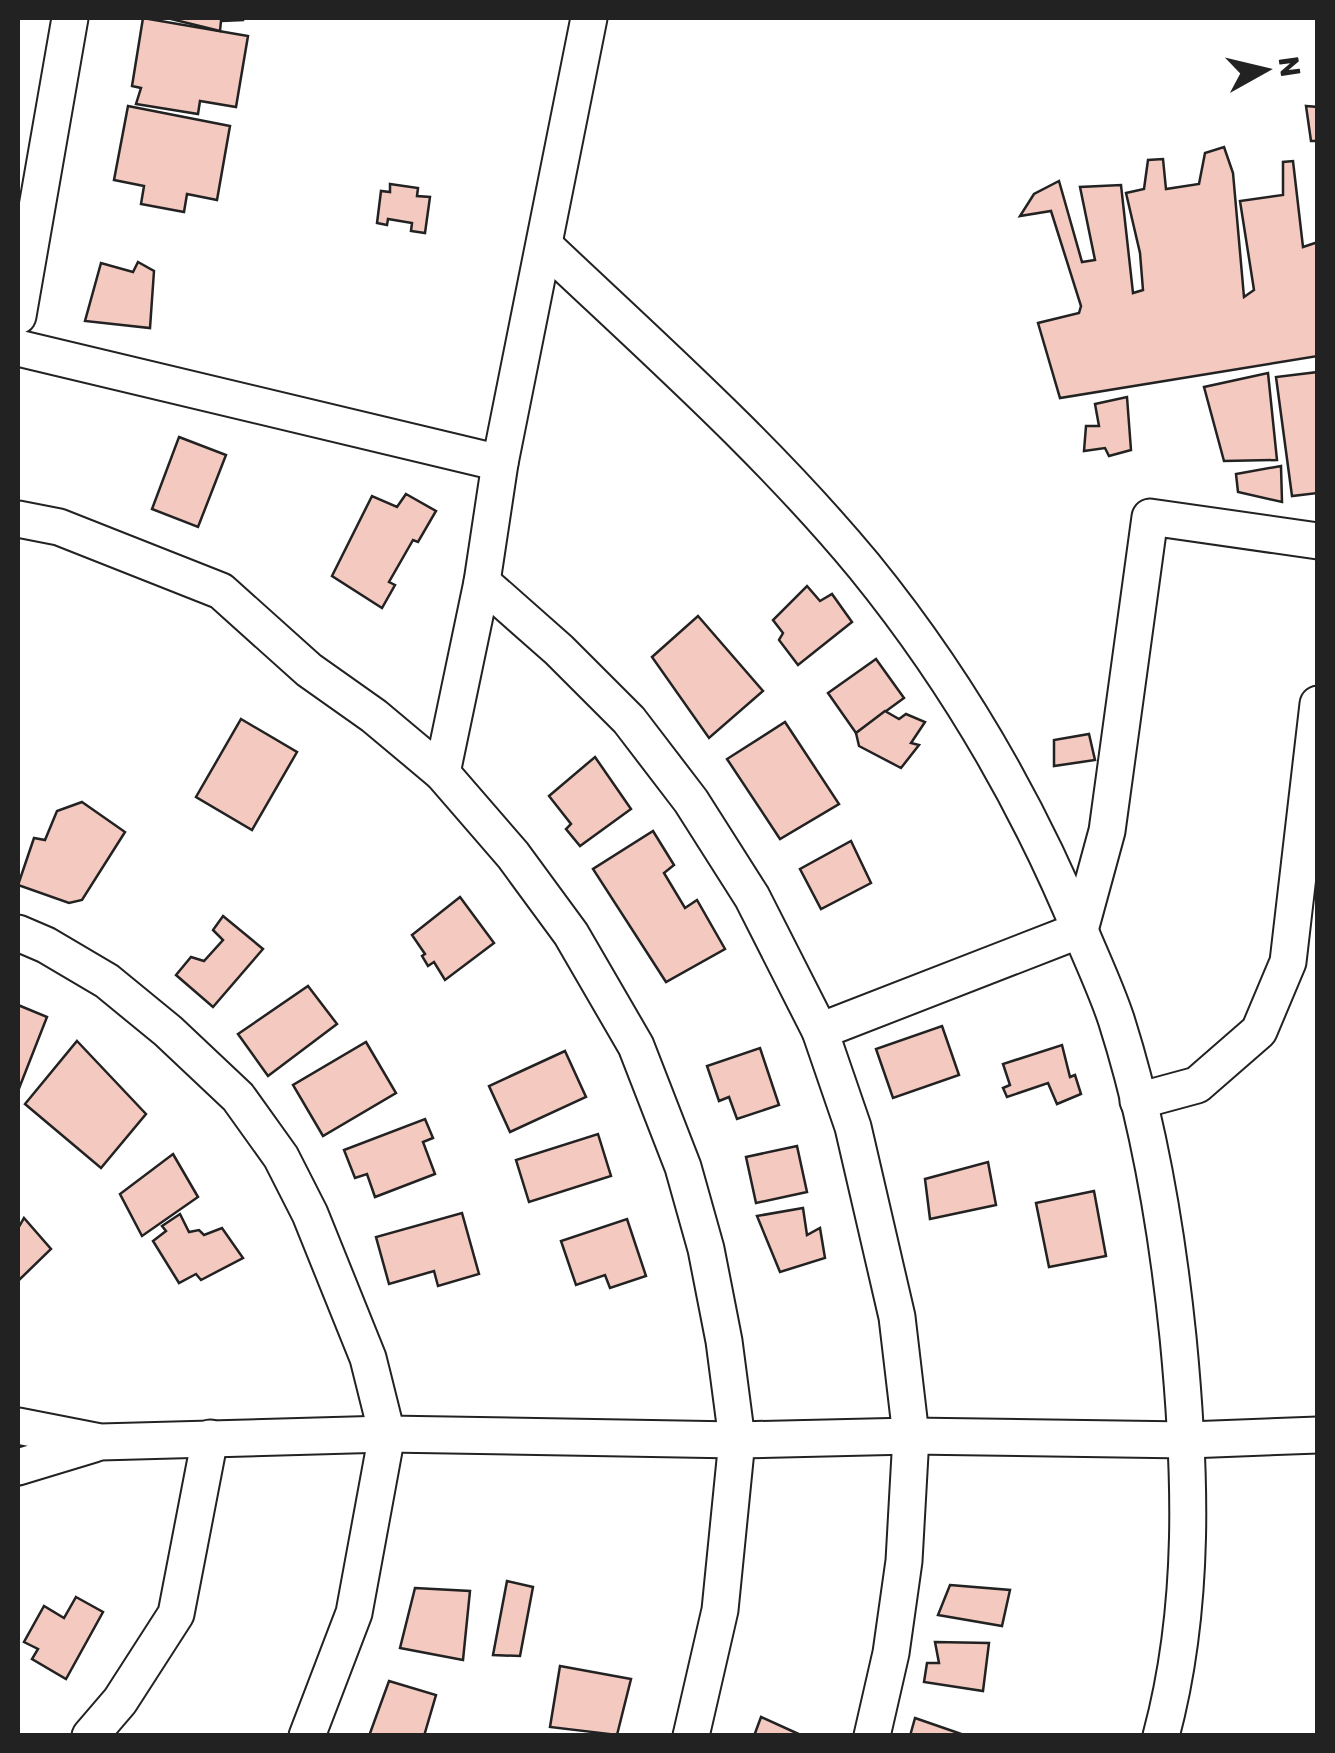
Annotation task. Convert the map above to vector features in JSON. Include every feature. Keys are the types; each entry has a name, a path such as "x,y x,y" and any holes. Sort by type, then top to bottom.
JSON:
{"street":[{"path":"18,316 70,18"},
{"path":"442,772 589,18"},
{"path":"545,246 779,472 863,565 936,659 1046,851 1116,1017 1161,1214 1188,1440 1186,1590 1175,1682 1161,1736"},
{"path":"18,348 500,463"},
{"path":"1080,930 1106,831 1150,518 1318,540"},
{"path":"18,520 75,533 221,591 310,670 442,772 513,855 570,934 636,1046 683,1166 706,1249 724,1340 737,1440 720,1610 690,1736"},
{"path":"482,582 629,720 681,787 752,898 820,1031 852,1127 876,1218 896,1317 911,1436 904,1561 891,1654 872,1736"},
{"path":"1138,1101 1197,1085 1259,1031 1288,962 1318,704"},
{"path":"820,1031 1080,930"},
{"path":"18,934 46,945 107,981 168,1031 238,1097 281,1158 310,1214 368,1358 388,1434 354,1613 308,1736"},
{"path":"18,1426 100,1442 388,1434 737,1440 911,1436 1188,1440 1318,1435"},
{"path":"90,1736 120,1700 176,1614 210,1438"},
{"path":"18,1467 100,1442"}],"building":[{"path":"143,18 248,36 236,107 200,101 198,114 136,104 141,88 132,86"},
{"path":"167,18 243,20 221,21 220,31"},
{"path":"128,106 230,126 217,200 187,194 184,212 141,204 144,186 114,180"},
{"path":"1306,106 1318,107 1318,141 1311,141"},
{"path":"1224,147 1233,173 1244,297 1254,290 1240,201 1283,195 1283,162 1293,161 1303,247 1318,242 1318,356 1060,398 1038,323 1079,313 1081,306 1051,211 1020,216 1034,194 1059,181 1082,262 1095,260 1080,187 1121,185 1133,293 1143,290 1140,253 1126,193 1144,189 1148,160 1163,159 1166,189 1199,184 1205,153"},
{"path":"390,184 418,188 417,196 430,197 425,233 411,231 412,223 388,219 387,225 377,223 381,191 390,192"},
{"path":"138,262 154,271 150,328 85,321 101,263 133,272"},
{"path":"1318,372 1318,493 1292,496 1276,377"},
{"path":"1268,373 1277,460 1224,461 1204,387"},
{"path":"1127,397 1131,450 1109,456 1105,448 1084,451 1086,426 1099,426 1095,404"},
{"path":"179,437 226,455 198,527 152,509"},
{"path":"1281,466 1282,502 1238,492 1236,474"},
{"path":"406,494 436,511 418,542 413,540 389,582 395,585 382,608 332,576 372,496 397,507"},
{"path":"807,586 820,601 832,594 852,622 798,665 779,640 783,633 773,620"},
{"path":"698,616 763,691 709,738 652,657"},
{"path":"876,659 904,698 856,733 828,693"},
{"path":"885,711 899,719 906,714 925,722 911,743 919,745 901,768 859,746 856,733"},
{"path":"241,719 297,752 252,830 196,797"},
{"path":"785,722 839,804 780,839 727,759"},
{"path":"1089,734 1095,760 1054,766 1054,740"},
{"path":"595,757 631,809 580,846 566,829 571,824 549,796"},
{"path":"82,802 125,832 82,900 69,903 18,885 34,838 45,840 57,811"},
{"path":"653,831 674,865 664,873 685,908 697,900 725,949 666,982 593,869"},
{"path":"851,841 871,883 821,909 800,869"},
{"path":"460,897 494,943 445,980 434,962 428,966 412,935"},
{"path":"223,916 263,949 213,1007 176,975 191,957 204,961 223,940 213,930"},
{"path":"308,986 337,1024 268,1076 238,1034"},
{"path":"18,1005 47,1017 18,1091"},
{"path":"942,1026 959,1075 893,1098 876,1049"},
{"path":"77,1041 146,1114 101,1168 25,1104"},
{"path":"366,1042 396,1093 323,1136 293,1085"},
{"path":"1062,1045 1070,1077 1075,1075 1081,1094 1057,1104 1048,1083 1007,1097 1003,1088 1010,1085 1003,1064"},
{"path":"760,1048 779,1105 737,1119 729,1097 719,1101 707,1066"},
{"path":"565,1051 586,1097 510,1132 489,1086"},
{"path":"425,1119 433,1138 423,1142 435,1174 375,1197 367,1174 355,1178 344,1150"},
{"path":"598,1134 611,1176 529,1202 516,1160"},
{"path":"797,1146 807,1192 756,1203 746,1157"},
{"path":"173,1154 198,1197 142,1236 120,1194"},
{"path":"988,1162 996,1205 930,1219 925,1179"},
{"path":"1094,1191 1106,1256 1049,1267 1036,1203"},
{"path":"803,1208 807,1235 820,1228 825,1258 780,1272 757,1216"},
{"path":"462,1213 479,1274 438,1286 434,1271 389,1284 376,1237"},
{"path":"180,1214 189,1232 199,1230 204,1235 222,1228 243,1258 201,1280 196,1274 179,1283 153,1241 166,1231 162,1226"},
{"path":"24,1218 51,1249 18,1281 18,1223"},
{"path":"627,1219 646,1276 610,1288 605,1275 576,1285 561,1241"},
{"path":"507,1581 533,1587 520,1656 493,1655"},
{"path":"950,1585 1010,1590 1002,1626 938,1615"},
{"path":"415,1588 470,1591 463,1660 400,1648"},
{"path":"76,1597 103,1612 66,1679 32,1659 38,1649 24,1642 44,1606 64,1618"},
{"path":"935,1642 989,1643 983,1691 924,1682 927,1663 939,1663"},
{"path":"560,1666 631,1679 617,1735 550,1727"},
{"path":"389,1681 436,1695 424,1736 369,1736"},
{"path":"761,1717 803,1736 754,1736"},
{"path":"915,1718 967,1736 910,1736"}]}
